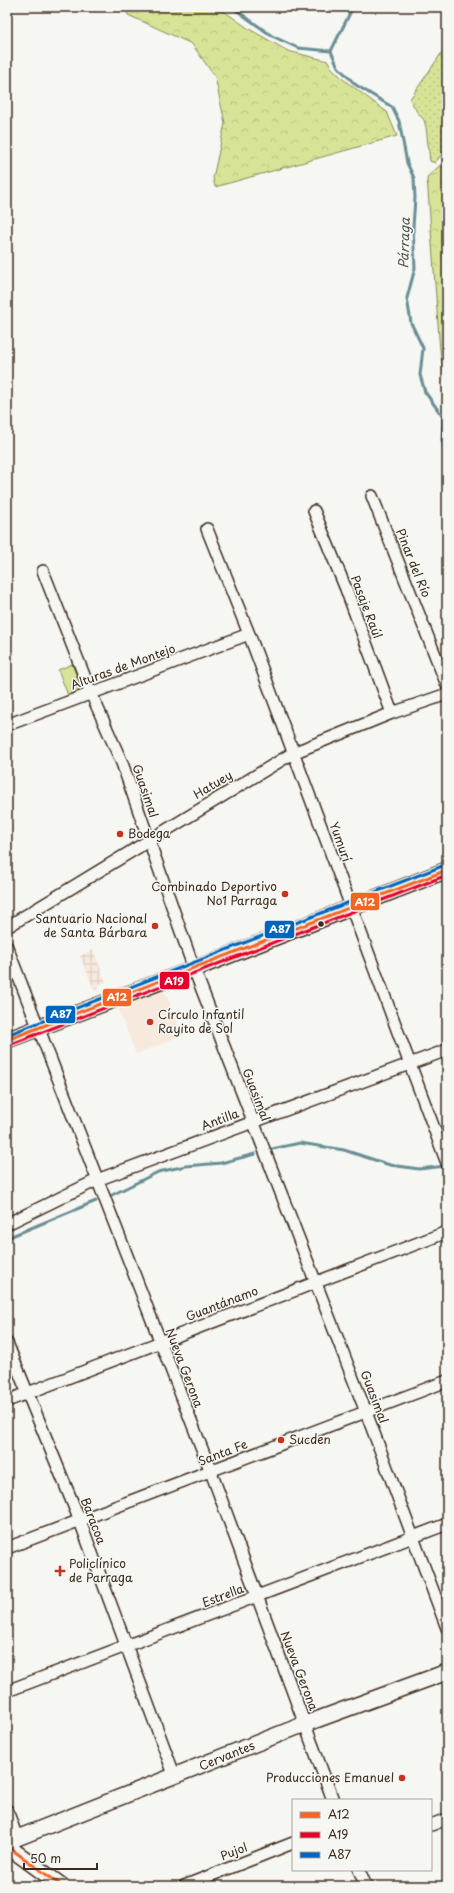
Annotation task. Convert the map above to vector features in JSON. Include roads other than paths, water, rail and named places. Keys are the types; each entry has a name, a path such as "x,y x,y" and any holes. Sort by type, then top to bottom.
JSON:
{"main road":[{"path":"7,1040 447,870"},
{"name":"Cervantes","path":"10,1842 305,1724 447,1672"},
{"path":"10,1842 62,1886"}],"street":[{"name":"Pinar del Río","path":"372,496 447,685"},
{"name":"Pasaje Raúl","path":"314,511 346,589 392,713"},
{"name":"Yumurí","path":"207,529 249,634 350,908 411,1064 446,1162"},
{"name":"Guasimal","path":"43,571 91,693 122,763 194,969 266,1158 366,1412 447,1628"},
{"name":"Alturas de Montejo","path":"7,725 249,634"},
{"name":"Hatuey","path":"7,927 293,753 392,713 447,694"},
{"name":"Nueva Gerona","path":"7,947 211,1472 333,1799"},
{"name":"Antilla","path":"7,1224 97,1180 447,1050"},
{"name":"Guantánamo","path":"7,1401 447,1232"},
{"name":"Baracoa","path":"7,1343 80,1521 175,1777"},
{"name":"Santa Fe","path":"7,1548 211,1472 447,1381"},
{"name":"Estrella","path":"7,1692 447,1524"},
{"path":"7,1810 10,1842"},
{"path":"432,1825 447,1819"},
{"name":"Pujol","path":"184,1886 292,1843"},
{"path":"359,1871 366,1886"}],"waterway":[{"path":"232,7 272,36 298,48 331,51"},
{"path":"331,51 353,7"},
{"name":"Párraga","path":"331,51 338,67 356,85 392,107 399,121 407,163 414,178 415,198 413,227 415,268 407,298 411,323 423,348 420,375 425,392 443,417 442,440 447,457"},
{"path":"272,1149 300,1143 344,1150 390,1165 419,1169 446,1166"},
{"path":"112,1195 158,1172 186,1166 221,1163 255,1154"},
{"path":"7,1238 96,1201"}],"place":[{"name":"Bodega","path":"120,834"},
{"name":"Combinado Deportivo No1 Parraga","path":"285,894"},
{"name":"Santuario Nacional de Santa Bárbara","path":"155,926"},
{"name":"Círculo Infantil Rayito de Sol","path":"150,1022"},
{"name":"Sucden","path":"281,1440"},
{"name":"Policlínico de Parraga","path":"60,1571"},
{"name":"Producciones Emanuel","path":"402,1778"}]}
